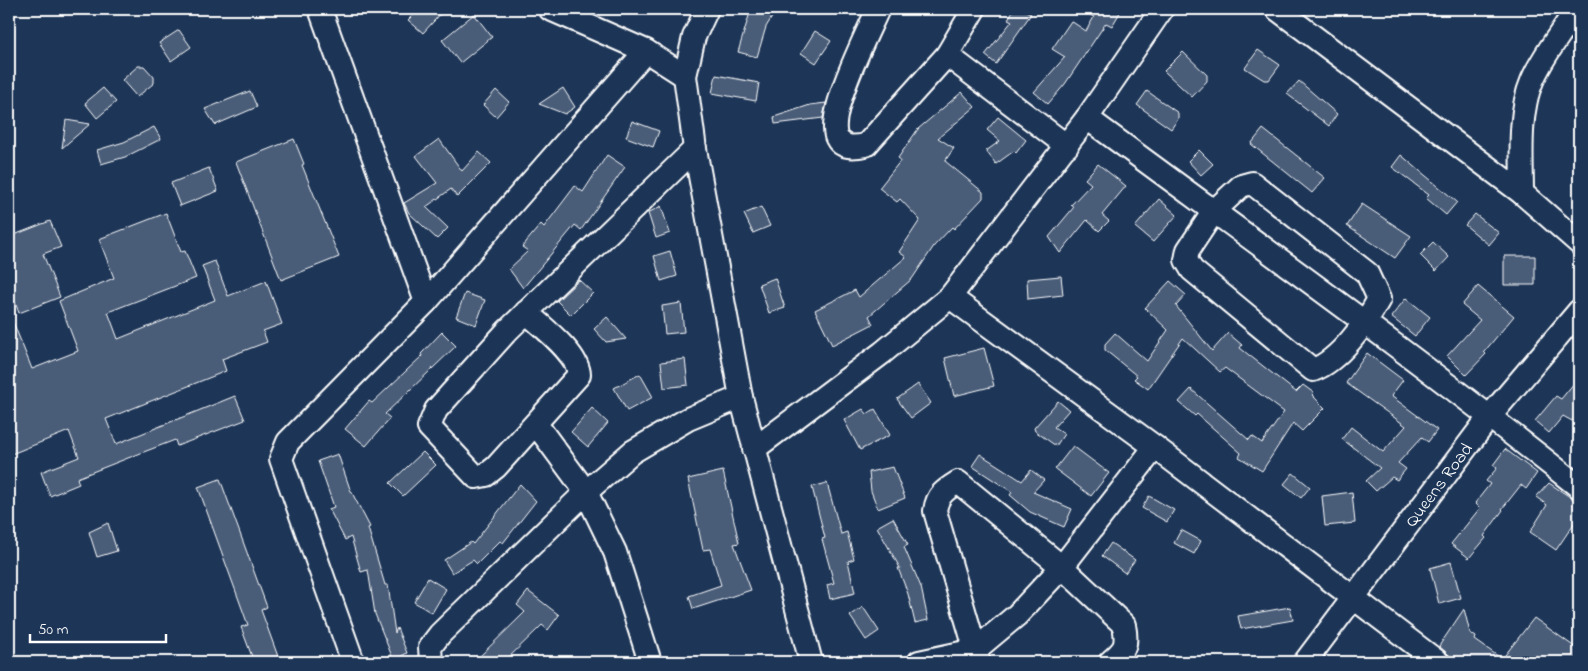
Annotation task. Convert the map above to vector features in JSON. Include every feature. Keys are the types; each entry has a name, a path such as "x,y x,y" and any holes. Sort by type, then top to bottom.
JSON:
{"street":[{"path":"320,9 426,302"},
{"path":"550,9 646,51 686,76"},
{"path":"707,9 694,37 686,76 695,149 740,397 811,662"},
{"path":"878,9 837,107 836,136 842,144 853,148 866,144 947,55 974,9"},
{"path":"754,448 882,352 950,297 1067,146 1162,9"},
{"path":"1277,9 1522,193 1579,243"},
{"path":"1522,193 1525,108 1531,83 1541,62 1576,9"},
{"path":"353,662 281,459 288,442 426,302 646,51"},
{"path":"947,55 1067,146"},
{"path":"1087,118 1366,322 1490,416 1579,487"},
{"path":"526,312 569,353 579,367 579,375 496,468 486,475 476,476 429,427 436,410 526,312 695,149"},
{"path":"1252,183 1367,273 1379,299 1366,322 1324,366 1313,370 1192,270 1186,260 1188,250 1214,211 1241,186 1252,183"},
{"path":"950,297 1155,447 1438,662"},
{"name":"Queens Road","path":"1304,662 1490,416 1579,311"},
{"path":"431,662 430,647 440,634 586,492 632,452 688,419 740,397"},
{"path":"536,424 586,492 615,552 650,662"},
{"path":"919,662 977,656 1062,567 1155,447"},
{"path":"977,656 935,511 937,500 944,490 958,482 1062,567 1124,626 1127,639 1124,650 1110,662"}],"building":[{"path":"419,9 445,9 423,33 408,20"},
{"path":"751,9 777,9 766,27 757,57 738,52"},
{"path":"1014,9 1023,9 1031,14 996,64 985,55 1012,21 1008,19"},
{"path":"1079,9 1122,9 1112,26 1106,23 1065,84 1048,104 1034,92 1065,57 1052,49 1071,21 1086,31 1094,17"},
{"path":"474,14 492,37 460,63 442,40"},
{"path":"179,30 191,47 171,61 159,43"},
{"path":"815,31 831,41 816,63 801,53"},
{"path":"1258,50 1280,65 1269,80 1264,80 1245,68"},
{"path":"1183,52 1207,75 1207,81 1192,97 1164,71"},
{"path":"138,66 144,66 154,77 154,83 137,97 122,80"},
{"path":"716,75 759,83 756,101 712,93"},
{"path":"1299,81 1337,114 1329,126 1287,94"},
{"path":"103,88 116,102 97,118 85,103"},
{"path":"563,88 575,107 565,114 539,104"},
{"path":"496,90 509,102 496,117 483,105"},
{"path":"250,91 257,107 215,125 205,109"},
{"path":"1147,91 1178,113 1178,119 1171,129 1137,105"},
{"path":"962,92 975,107 938,138 954,148 945,161 983,192 983,198 954,229 952,227 934,246 912,279 869,316 873,324 832,345 815,310 855,290 859,297 906,257 899,252 920,220 900,199 897,202 879,188 901,160 898,158 918,129"},
{"path":"826,103 823,118 775,124 774,117 810,105"},
{"path":"998,117 1026,140 1016,153 1014,151 996,164 986,151 1000,141 987,130"},
{"path":"66,120 90,124 62,148"},
{"path":"632,121 659,131 653,147 626,137"},
{"path":"154,127 161,139 125,157 101,164 97,150 124,142"},
{"path":"1263,129 1325,178 1312,193 1251,144"},
{"path":"294,139 304,164 302,165 339,257 281,280 236,162"},
{"path":"439,139 462,171 479,152 491,163 457,197 451,189 426,207 448,228 437,239 409,213 404,203 437,183 416,156"},
{"path":"1199,150 1213,164 1201,175 1188,161"},
{"path":"607,155 625,167 581,230 575,225 523,288 509,269 528,251 522,247 541,224 544,227 575,186 583,192"},
{"path":"1401,155 1457,202 1446,215 1426,198 1429,195 1392,167"},
{"path":"1098,164 1126,186 1102,215 1109,221 1099,231 1087,220 1060,253 1049,237 1074,207 1071,205 1091,184 1085,179"},
{"path":"209,168 218,191 180,206 171,183"},
{"path":"1159,199 1177,215 1153,242 1135,227"},
{"path":"1362,204 1411,236 1395,258 1347,226"},
{"path":"661,206 670,233 656,238 648,213"},
{"path":"761,207 770,226 753,233 744,214"},
{"path":"166,213 181,252 185,251 196,278 108,312 118,339 215,300 202,266 215,261 228,296 266,281 282,324 263,331 267,342 222,359 226,371 106,419 116,444 235,396 245,420 177,446 175,440 128,458 77,478 79,484 50,496 41,472 79,457 69,431 9,455 9,312 32,369 78,351 59,301 114,278 99,239"},
{"path":"1475,214 1499,233 1489,245 1465,225"},
{"path":"50,221 61,247 43,254 60,297 19,313 9,286 9,237"},
{"path":"1433,242 1449,257 1436,271 1420,255"},
{"path":"670,251 677,276 661,281 654,256"},
{"path":"1504,256 1535,256 1535,285 1504,285"},
{"path":"1061,276 1063,295 1028,299 1027,279"},
{"path":"775,278 785,308 769,313 759,284"},
{"path":"579,280 593,293 571,315 557,301"},
{"path":"1170,281 1186,295 1176,306 1212,351 1228,333 1242,345 1240,348 1296,392 1303,385 1314,393 1312,395 1325,408 1302,431 1293,423 1262,471 1239,457 1241,453 1197,414 1195,416 1179,402 1191,389 1249,440 1252,436 1262,443 1284,412 1225,368 1220,372 1183,338 1148,389 1134,379 1137,376 1105,350 1105,344 1115,333 1147,361 1168,330 1145,308"},
{"path":"1478,286 1514,316 1484,352 1486,354 1466,375 1447,356 1480,320 1462,305"},
{"path":"465,293 485,300 476,325 456,317"},
{"path":"1406,298 1430,317 1415,336 1391,317"},
{"path":"681,303 684,332 665,334 662,306"},
{"path":"607,317 626,339 606,342 594,329"},
{"path":"442,332 456,346 385,414 390,418 366,446 345,429 369,401 372,403 422,356 421,354"},
{"path":"984,348 994,386 954,396 945,358"},
{"path":"1367,353 1403,380 1391,396 1437,430 1428,442 1422,437 1398,463 1406,469 1397,480 1392,477 1376,491 1366,481 1380,468 1342,439 1351,427 1383,452 1406,426 1346,383"},
{"path":"685,359 688,385 664,388 661,362"},
{"path":"640,374 653,397 627,411 614,388"},
{"path":"1579,377 1579,410 1572,421 1563,416 1549,433 1535,421 1556,396 1561,399"},
{"path":"918,384 931,403 911,418 897,399"},
{"path":"1058,401 1069,410 1054,427 1064,434 1056,446 1035,431 1034,428"},
{"path":"592,408 608,423 588,447 571,432"},
{"path":"863,409 867,414 875,409 890,435 860,450 844,420"},
{"path":"1073,446 1109,473 1091,496 1055,469"},
{"path":"1505,449 1537,473 1526,489 1521,485 1484,536 1486,538 1469,558 1451,544 1480,508 1475,503 1490,484 1486,481 1497,468 1493,465"},
{"path":"423,452 436,465 403,496 390,483"},
{"path":"338,454 350,489 370,527 368,528 385,585 388,585 395,633 397,628 407,653 398,658 393,659 375,614 368,570 361,572 351,537 345,540 329,509 334,507 318,461"},
{"path":"980,454 1022,481 1031,470 1044,480 1033,492 1072,509 1064,527 1030,512 1010,495 1012,492 972,466"},
{"path":"893,467 905,498 878,509 871,491 869,472"},
{"path":"723,471 739,543 734,544 751,590 693,609 689,596 721,585 710,549 703,550 688,479"},
{"path":"1293,473 1310,487 1301,498 1284,484"},
{"path":"220,479 267,607 261,610 280,662 254,662 241,627 248,625 198,487"},
{"path":"827,483 841,534 847,532 854,559 848,561 855,593 830,599 827,585 834,583 822,539 825,538 812,487"},
{"path":"1549,483 1579,503 1579,516 1556,550 1530,532 1547,505 1536,497"},
{"path":"520,484 536,501 503,543 500,541 477,564 473,560 452,573 444,560 471,542 473,544"},
{"path":"1352,492 1355,523 1325,526 1322,496"},
{"path":"1149,496 1174,510 1167,522 1142,508"},
{"path":"893,518 908,545 904,547 921,587 928,620 915,623 908,594 898,568 900,568 877,527"},
{"path":"108,523 117,551 97,557 89,532"},
{"path":"1181,530 1201,541 1194,554 1174,543"},
{"path":"1111,543 1135,560 1125,573 1102,556"},
{"path":"1451,562 1461,598 1439,604 1430,568"},
{"path":"428,578 446,589 432,613 414,602"},
{"path":"528,591 559,615 548,630 542,625 504,662 474,662 525,612 517,605"},
{"path":"863,607 879,631 866,640 850,616"},
{"path":"1290,607 1293,620 1241,629 1238,616"},
{"path":"1464,609 1470,633 1476,637 1475,640 1502,659 1534,618 1579,650 1579,662 1457,662 1439,646"}]}
